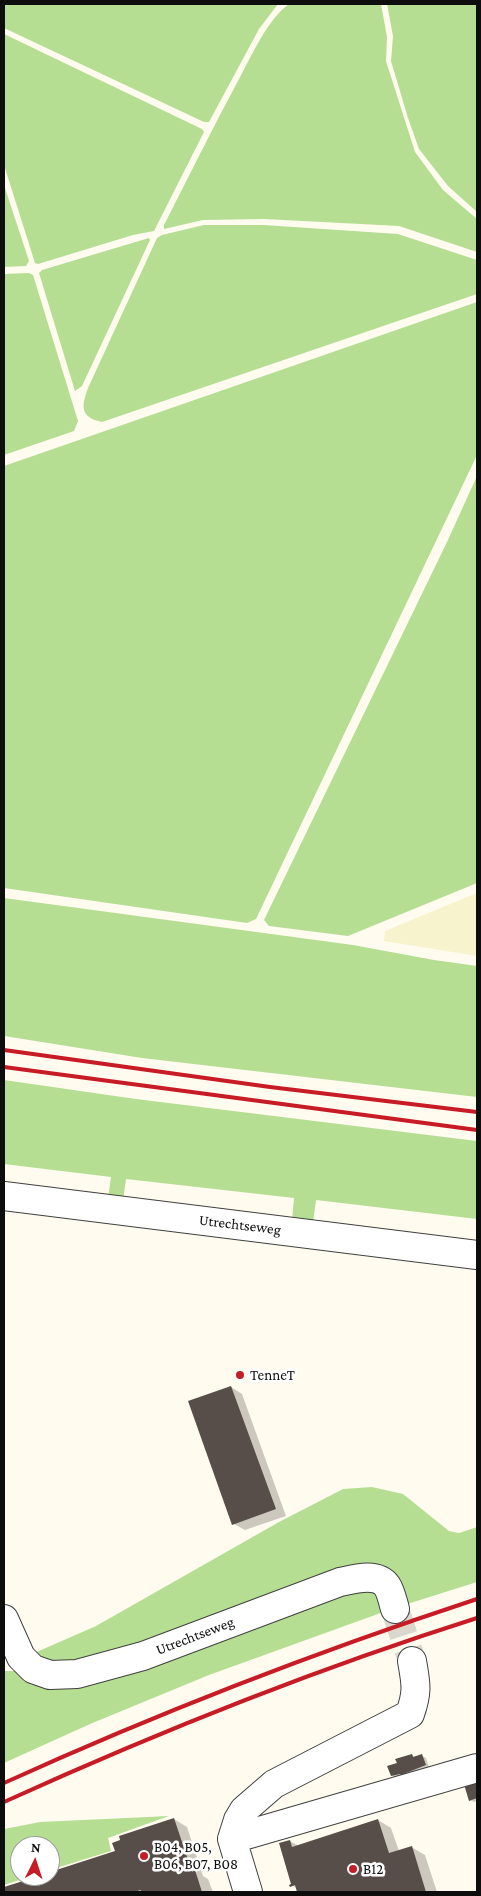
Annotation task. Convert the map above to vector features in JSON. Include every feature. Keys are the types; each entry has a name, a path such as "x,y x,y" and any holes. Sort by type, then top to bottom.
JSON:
{"street":[{"name":"Utrechtseweg","path":"4,1196 477,1255"},
{"name":"Utrechtseweg","path":"4,1619 21,1657 33,1669 50,1674 77,1674 143,1656 340,1582 358,1578 374,1578 387,1586 395,1609"},
{"path":"248,1892 232,1839 238,1820 244,1810 274,1784 410,1714 415,1700 417,1685 412,1661"},
{"path":"232,1839 477,1768"}],"shaded area":[{"path":"477,893 477,956 384,941 385,931"}],"green space":[{"path":"4,4 278,4 259,29 209,122 204,122 4,28"},
{"path":"289,4 381,4 387,37 386,61 415,152 443,190 477,219 477,252 399,226 264,219 203,220 164,229 164,225 210,133 255,49 267,28"},
{"path":"387,4 477,4 477,212 448,186 419,149 391,61 393,36"},
{"path":"4,34 202,129 204,132 154,231 133,235 38,264 35,263 4,165"},
{"path":"4,185 29,261 26,266 4,267"},
{"path":"204,225 264,225 398,234 477,260 477,294 102,422 95,420 86,414 84,410 84,401 88,388 157,238 162,235"},
{"path":"149,238 150,240 82,386 75,391 39,273 42,270"},
{"path":"29,273 33,275 78,421 74,431 4,455 4,274"},
{"path":"477,302 477,455 256,919 247,923 4,888 4,466"},
{"path":"477,476 477,883 348,936 269,926 264,920"},
{"path":"4,898 353,945 477,966 477,1097 142,1058 4,1036"},
{"path":"4,1080 136,1099 477,1141 477,1219 316,1200 313,1223 292,1221 294,1198 126,1179 123,1201 108,1199 111,1177 4,1164"},
{"path":"372,1487 403,1494 449,1531 459,1533 477,1527 477,1582 401,1606 390,1576 138,1649 50,1666 32,1654 96,1626 279,1522 343,1489"},
{"path":"372,1587 389,1610 209,1675 90,1724 4,1763 4,1671 20,1671 29,1678 343,1589"},
{"path":"169,1816 108,1838 111,1851 60,1867 60,1836 10,1836 10,1883 4,1885 4,1829 40,1822"}],"building":[{"path":"231,1386 276,1509 232,1525 188,1401"},
{"path":"412,1754 413,1757 422,1754 426,1765 401,1775 391,1776 387,1766 397,1763 395,1759"},
{"path":"477,1777 477,1798 469,1801 463,1781"},
{"name":"B04, B05, B06, B07, B08","path":"174,1818 192,1872 195,1870 202,1892 141,1892 141,1890 133,1892 4,1892 4,1887 10,1885 60,1886 60,1869 115,1851 112,1843 120,1840 119,1836"},
{"name":"B12","path":"378,1819 389,1853 412,1846 426,1892 297,1892 295,1885 290,1887 289,1885 291,1884 279,1843 290,1840 292,1847"}],"tunnel":[{"path":"395,1609 412,1661"}],"railway":[{"path":"4,1050 270,1087 477,1112"},
{"path":"4,1067 477,1130"},
{"path":"4,1783 120,1732 297,1662 477,1599"},
{"path":"4,1802 179,1726 297,1680 477,1618"}],"place":[{"name":"TenneT","path":"240,1375"},
{"name":"B04, B05, B06, B07, B08","path":"144,1856"},
{"name":"B12","path":"353,1869"}]}
